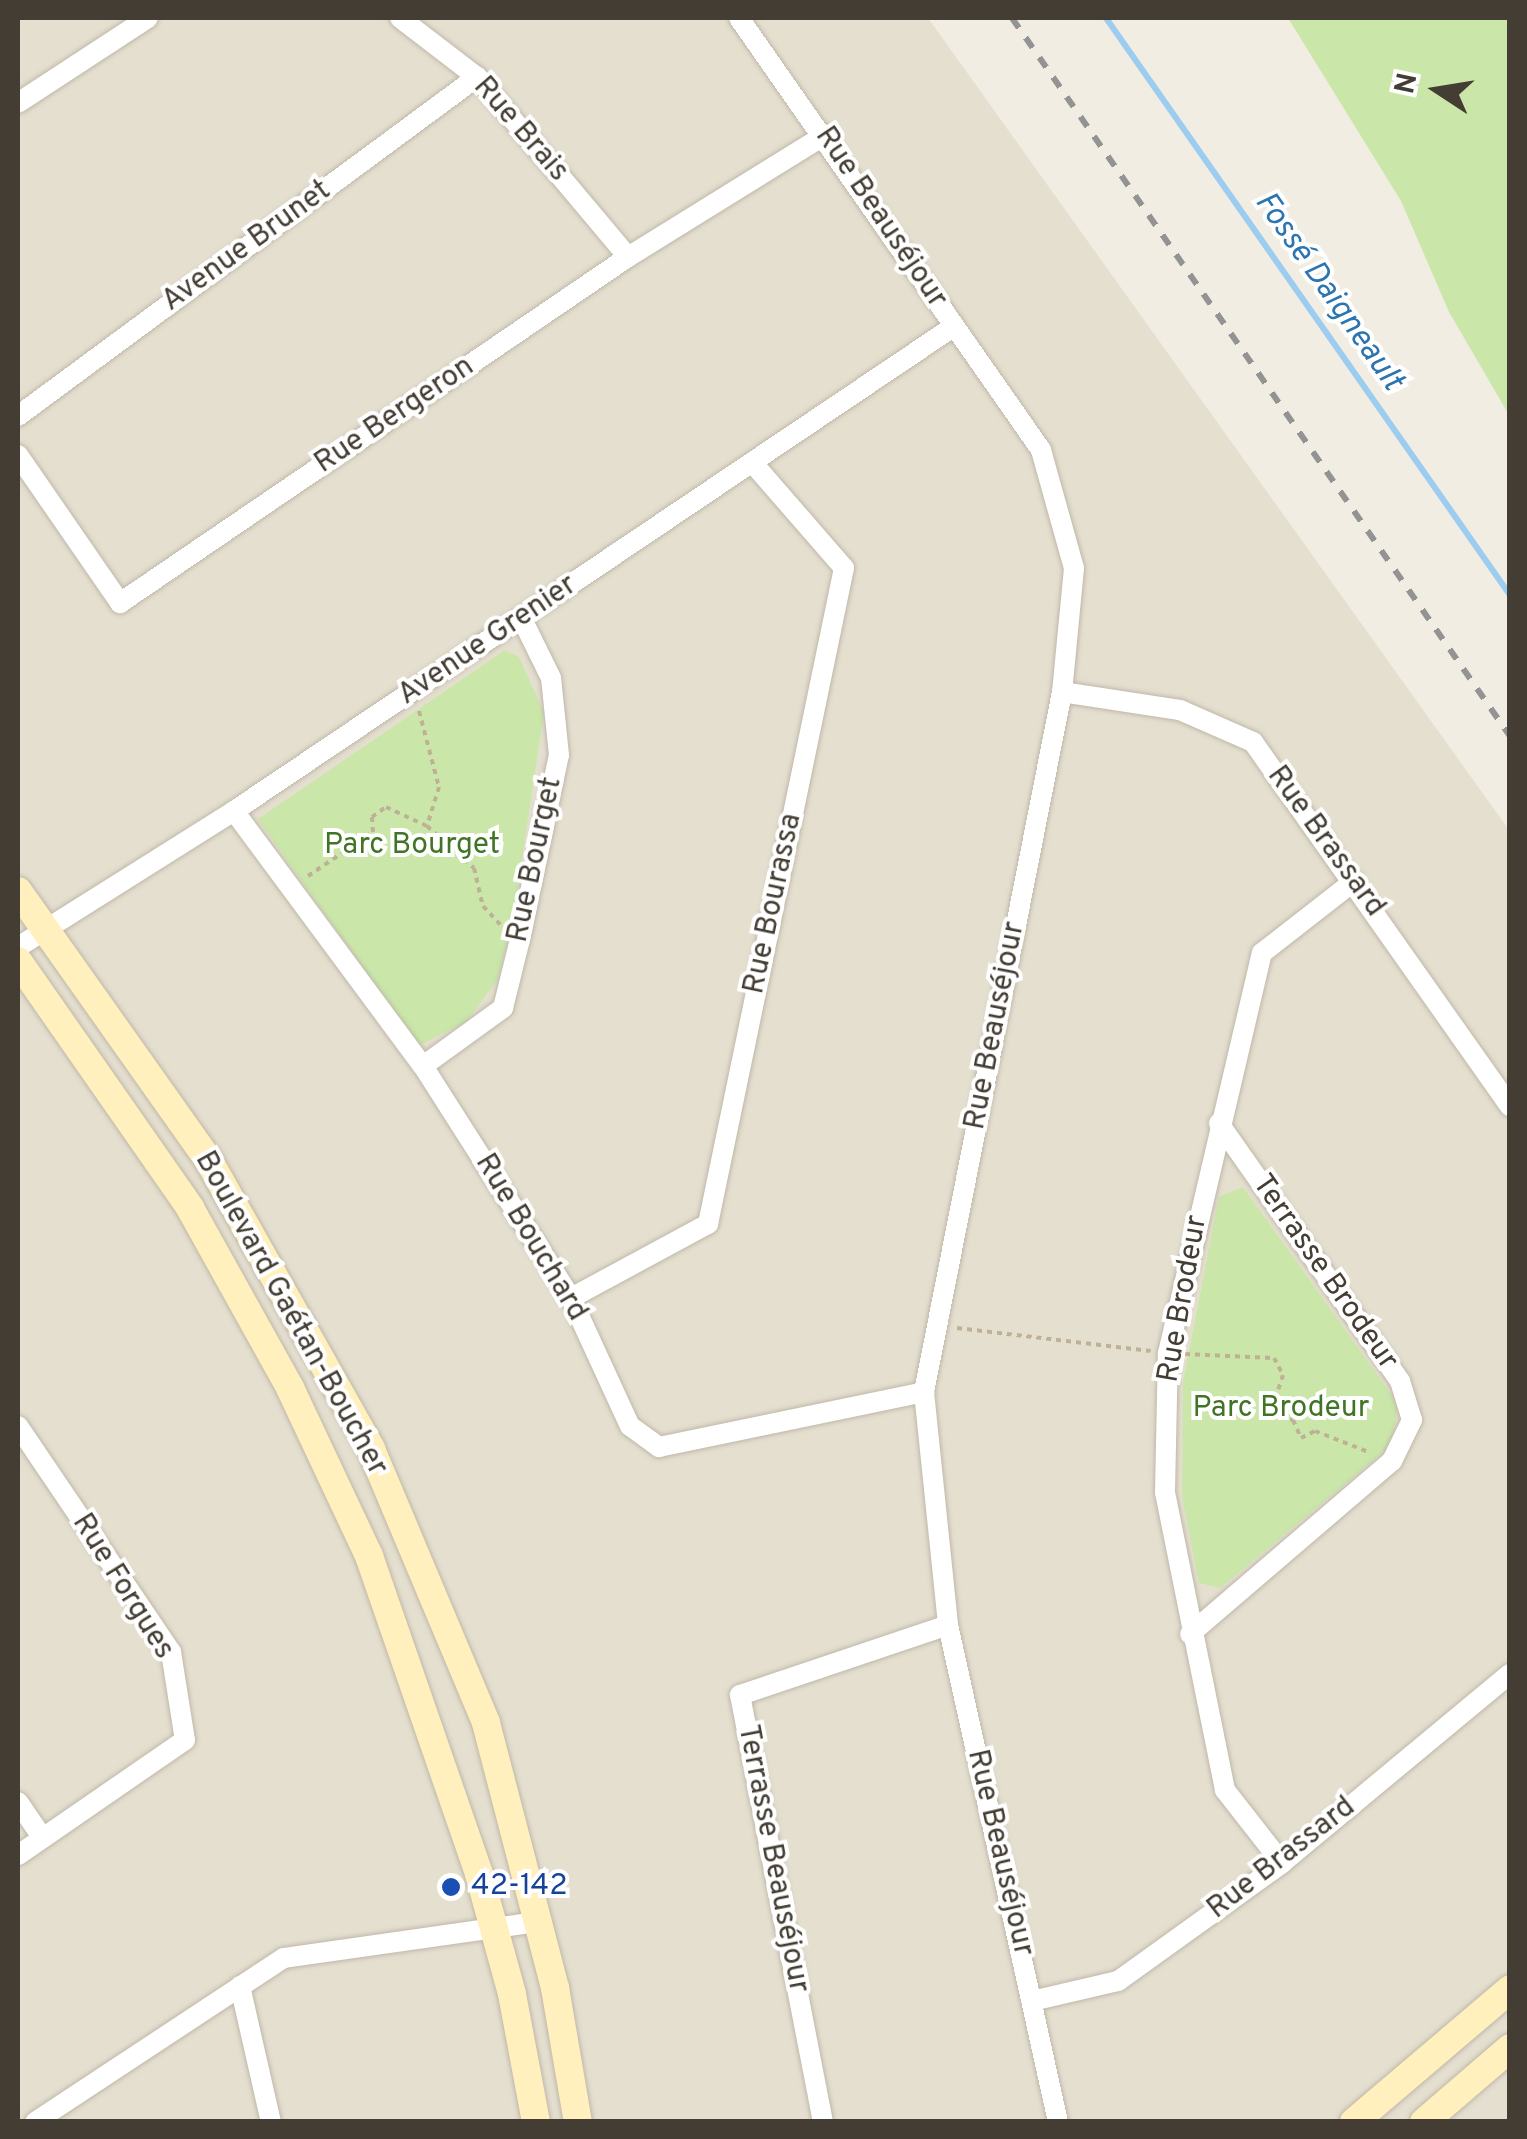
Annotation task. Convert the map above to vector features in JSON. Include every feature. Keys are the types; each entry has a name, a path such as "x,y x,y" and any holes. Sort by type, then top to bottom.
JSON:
{"main road":[{"name":"Boulevard Gaétan-Boucher","path":"18,891 209,1162 371,1449 486,1723 537,1922 578,2122"},
{"name":"Boulevard Gaétan-Boucher","path":"18,961 190,1208 290,1388 369,1556 479,1874 512,1994 536,2122"},
{"path":"1354,2122 1510,1989"},
{"path":"1424,2122 1510,2048"}],"street":[{"path":"18,103 148,18"},
{"name":"Rue Brais","path":"400,18 477,78 628,257"},
{"name":"Rue Beauséjour","path":"739,18 825,135 1041,450 1074,568 1062,692 924,1392 948,1624 1058,2122"},
{"name":"Avenue Brunet","path":"18,416 477,78"},
{"name":"Rue Bergeron","path":"18,455 120,604 628,257 825,135"},
{"name":"Avenue Grenier","path":"18,947 46,933 414,692 954,327"},
{"name":"Rue Bourassa","path":"571,1298 708,1224 844,568 752,462"},
{"name":"Rue Bourget","path":"422,1066 503,1008 521,935 559,755 551,678 522,618"},
{"name":"Rue Brassard","path":"1062,692 1180,710 1253,742 1510,1106"},
{"name":"Rue Bouchard","path":"234,811 422,1066 571,1298 630,1426 659,1447 924,1392"},
{"name":"Rue Brodeur","path":"1282,1863 1225,1790 1190,1634 1165,1492 1168,1353 1219,1122 1262,954 1354,881"},
{"name":"Terrasse Brodeur","path":"1190,1634 1392,1461 1412,1420 1400,1381 1219,1122"},
{"name":"Rue Forgues","path":"18,1426 170,1652 185,1740 18,1855"},
{"name":"Terrasse Beauséjour","path":"824,2122 740,1695 948,1624"},
{"name":"Rue Brassard","path":"1032,2001 1118,1981 1282,1863 1510,1674"},
{"path":"18,1802 42,1837"},
{"path":"34,2122 284,1958 537,1922"},
{"path":"240,1986 271,2122"}],"path":[{"path":"414,692 440,787 426,826"},
{"path":"291,887 372,832 372,817 386,806 426,826 474,868 492,921 521,935"},
{"path":"937,1326 1168,1353 1274,1358 1282,1374 1271,1413 1293,1420 1302,1438 1315,1430 1392,1461"}],"shaded area":[{"path":"18,18 928,18 1509,830 1509,2121 18,2121"}],"green space":[{"path":"1288,18 1509,18 1509,415 1449,312 1401,201"},
{"name":"Parc Bourget","path":"505,650 519,657 544,713 513,917 498,979 466,1022 418,1046 258,819"},
{"name":"Parc Brodeur","path":"1243,1187 1398,1404 1393,1444 1220,1588 1199,1583 1182,1496 1183,1382 1219,1197"}],"waterway":[{"name":"Fossé Daigneault","path":"1106,18 1510,595"}],"railway":[{"path":"1012,18 1510,736"}],"place":[{"name":"42-142","path":"451,1887"}]}
